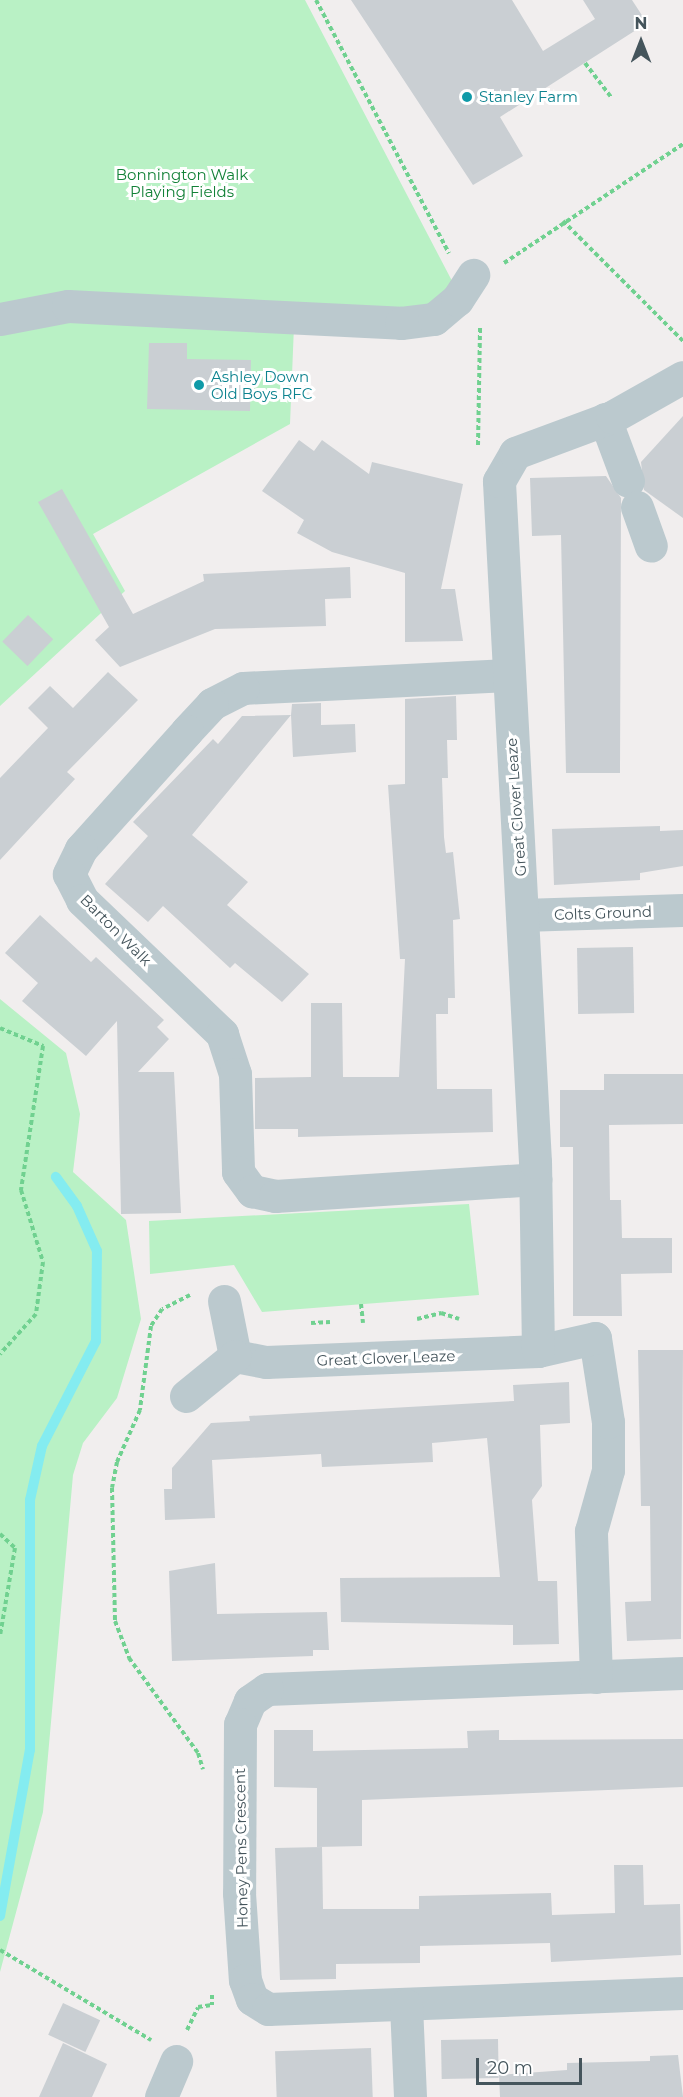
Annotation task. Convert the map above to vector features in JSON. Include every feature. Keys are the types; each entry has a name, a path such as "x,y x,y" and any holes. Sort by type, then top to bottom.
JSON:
{"street":[{"path":"0,319 68,306 401,323 434,319 457,300 473,275"},
{"name":"Great Clover Leaze","path":"538,1352 535,1179 499,493 503,467 534,443 605,419 683,377"},
{"path":"605,419 651,546"},
{"name":"Barton Walk","path":"508,675 243,688 212,704 81,849 69,874 82,900 222,1034 235,1074 238,1172 252,1191 275,1196 535,1179"},
{"name":"Colts Ground","path":"522,915 683,910"},
{"path":"186,1396 235,1356 211,1296"},
{"name":"Great Clover Leaze","path":"235,1356 266,1362 485,1356 538,1352 595,1338 602,1365 608,1470 591,1531 596,1677"},
{"name":"Honey Pens Crescent","path":"252,1999 239,1893 240,1724 250,1701 267,1689 285,1686 683,1673"},
{"path":"252,1999 268,2009 683,1993"},
{"path":"406,2005 410,2097"}],"path":[{"path":"316,0 454,262 473,275 480,315 478,458"},
{"path":"585,63 611,97"},
{"path":"473,275 496,268 563,221 683,144"},
{"path":"563,221 683,341"},
{"path":"0,1028 43,1046 21,1190 43,1262 36,1314 0,1354"},
{"path":"204,1782 198,1753 129,1658 115,1622 112,1497 117,1462 140,1410 151,1326 162,1309 211,1296"},
{"path":"361,1304 363,1323"},
{"path":"410,1322 430,1315 456,1316 485,1356"},
{"path":"300,1329 318,1320 335,1323"},
{"path":"354,1323 372,1324"},
{"path":"0,1534 15,1548 0,1636"},
{"path":"0,1950 152,2040 150,2050 168,2080"},
{"path":"211,1983 212,2005"},
{"path":"168,2080 194,2012 212,2005 252,1999"}],"green space":[{"name":"Bonnington Walk Playing Fields","path":"0,0 305,0 462,300 294,326 290,424 93,534 125,591 0,706"},
{"path":"0,999 66,1053 80,1114 73,1172 126,1220 141,1319 117,1398 83,1443 73,1475 43,1812 0,1972"},
{"path":"469,1204 479,1295 262,1312 234,1265 150,1274 149,1221"}],"building":[{"name":"Stanley Farm","path":"351,0 512,0 543,51 595,19 583,0 632,0 647,23 500,117 523,156 473,185"},
{"name":"Ashley Down Old Boys RFC","path":"149,343 187,343 187,359 251,360 250,411 147,409"},
{"path":"683,416 683,518 644,490 641,462"},
{"path":"299,440 314,451 322,440 369,474 372,462 463,484 441,589 455,589 463,641 405,642 405,573 332,552 297,533 304,520 262,491"},
{"path":"606,476 621,498 620,773 566,773 561,535 532,536 530,478"},
{"path":"62,489 133,614 204,581 203,574 350,567 351,598 325,599 326,626 215,629 120,667 95,640 109,627 38,502"},
{"path":"28,615 53,639 27,666 2,642"},
{"path":"108,672 138,700 67,772 75,779 0,860 0,778 48,728 28,708 50,686 73,708"},
{"path":"456,696 457,740 447,740 448,778 442,778 446,853 453,852 460,919 453,920 455,998 448,998 448,1014 436,1014 437,1089 492,1089 493,1132 298,1137 298,1129 255,1129 255,1078 311,1077 311,1003 342,1003 343,1077 399,1077 405,959 400,959 388,785 405,784 405,699"},
{"path":"321,703 321,725 355,724 356,752 293,757 292,704"},
{"path":"291,715 192,835 248,882 227,905 309,974 282,1002 235,963 230,968 163,906 148,922 105,884 148,836 133,822 213,739 218,744 242,716"},
{"path":"660,826 660,831 683,830 683,866 640,873 640,880 554,885 552,829"},
{"path":"40,915 91,962 96,957 164,1020 157,1027 169,1039 138,1072 174,1072 181,1213 121,1214 117,1021 86,1056 22,1001 38,983 5,953"},
{"path":"633,947 634,1013 578,1014 577,948"},
{"path":"604,1074 683,1074 683,1124 609,1125 610,1200 621,1200 622,1238 672,1238 672,1273 621,1274 622,1316 573,1316 573,1147 560,1147 560,1090 604,1090"},
{"path":"638,1350 683,1350 681,1639 627,1641 625,1602 651,1601 650,1506 641,1506"},
{"path":"569,1382 570,1423 540,1425 542,1486 532,1500 538,1581 557,1581 559,1644 513,1645 513,1625 341,1622 340,1578 500,1577 487,1438 432,1443 433,1462 322,1467 321,1454 212,1460 215,1518 165,1520 164,1489 172,1489 172,1468 211,1423 250,1421 249,1416 514,1401 513,1385"},
{"path":"215,1563 217,1614 327,1612 329,1650 313,1650 313,1656 172,1661 169,1571"},
{"path":"274,1730 313,1730 313,1751 468,1748 467,1731 499,1730 499,1740 683,1739 683,1787 362,1800 362,1846 317,1847 317,1788 274,1787"},
{"path":"322,1847 323,1909 419,1909 419,1896 551,1893 552,1915 615,1913 614,1865 643,1865 644,1905 680,1904 681,1955 551,1962 550,1943 420,1946 420,1963 336,1964 336,1979 280,1980 275,1848"},
{"path":"63,2003 100,2020 85,2052 48,2035"},
{"path":"498,2039 499,2078 442,2079 441,2040"},
{"path":"63,2043 107,2064 92,2097 39,2097"},
{"path":"371,2048 373,2097 277,2097 275,2051"},
{"path":"678,2055 683,2097 500,2097 499,2075 567,2070 567,2063 650,2061 650,2056"}],"waterway":[{"path":"0,1916 30,1750 30,1500 42,1446 96,1341 97,1251 77,1206 56,1177"}],"place":[{"name":"Stanley Farm","path":"467,97"},
{"name":"Ashley Down Old Boys RFC","path":"199,385"}]}
